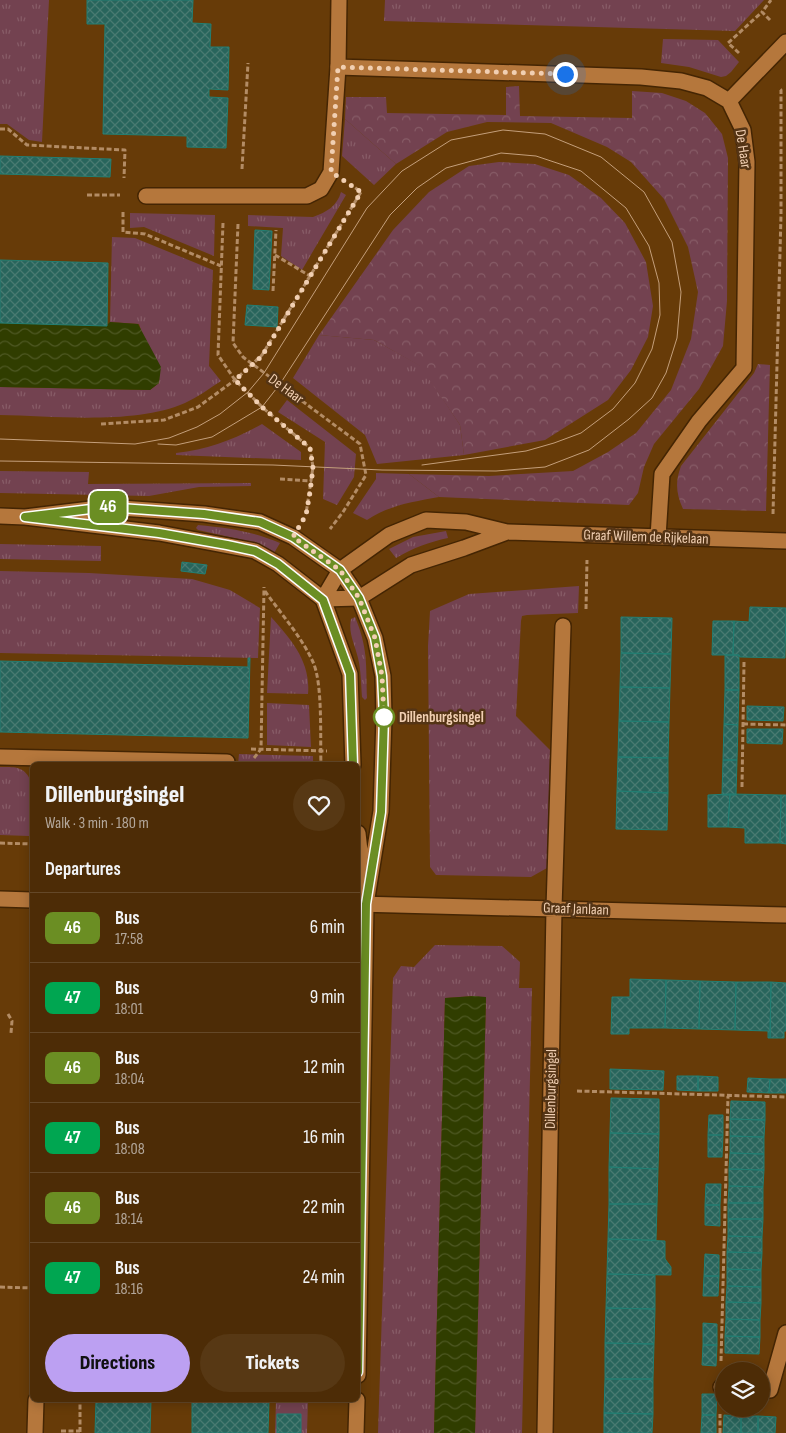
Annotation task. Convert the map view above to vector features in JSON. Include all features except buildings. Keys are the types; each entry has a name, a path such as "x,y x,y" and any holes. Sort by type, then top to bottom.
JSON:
{"street":[{"path":"146,196 306,196 321,189 331,172 338,67 339,0"},
{"path":"338,67 641,76 681,81 707,88 729,101 786,42"},
{"name":"De Haar","path":"658,537 662,474 699,421 744,368 748,162 743,130 729,101"},
{"path":"25,517 107,507 194,514 260,522 293,537 340,570 359,598 375,638 382,676 384,717 381,812 362,904"},
{"path":"0,516 25,517 159,533 255,551 278,564 323,600 350,674 353,762"},
{"name":"Graaf Willem de Rijkelaan","path":"323,600 340,570 389,535 426,520 466,522 507,532 786,541"},
{"name":"Graaf Willem de Rijkelaan","path":"323,600 359,598 411,565 507,532"},
{"name":"Dillenburgsingel","path":"545,1433 554,908 563,626"},
{"path":"0,757 46,762 227,762"},
{"path":"360,868 362,904 360,1139"},
{"path":"0,899 30,900"},
{"name":"Graaf Janlaan","path":"362,904 786,915"},
{"path":"770,1390 786,1333"},
{"path":"35,1433 36,1402"},
{"path":"356,1433 357,1402"}],"path":[{"path":"248,63 241,185 223,217 218,355 235,380 262,407 310,448 313,468 306,515 293,537"},
{"path":"0,129 8,129 27,145 125,150 123,232 145,234 221,266"},
{"path":"101,424 164,420 198,407 235,380 262,356 361,192 331,172"},
{"path":"87,195 146,196"},
{"name":"De Haar","path":"235,196 233,343 243,357 360,444 366,475 330,529"},
{"path":"273,291 276,230"},
{"path":"275,255 310,276"},
{"path":"280,479 312,481"},
{"path":"261,749 264,588 278,564"},
{"path":"264,588 300,640 313,663 318,683 321,762"},
{"path":"742,787 744,662"},
{"path":"744,724 786,726"},
{"path":"0,843 30,844"},
{"path":"8,1014 12,1021 11,1033"},
{"path":"551,1090 786,1097"},
{"path":"723,1362 728,1096"},
{"path":"0,1287 30,1288"},
{"path":"60,1432 80,1432 80,1402"},
{"path":"720,1433 721,1417"}],"green space":[{"path":"0,0 49,0 42,142 29,140 7,124 0,124"},
{"path":"385,0 764,0 735,31 384,21"},
{"path":"663,39 718,40 739,62 731,72 721,77 689,67 661,63"},
{"path":"519,86 520,116 632,118 632,91 662,93 686,101 705,113 722,134 728,158 727,301 723,346 699,389 654,444 644,467 638,493 629,505 439,497 409,474 489,476 573,471 608,452 636,433 671,390 691,339 698,292 688,247 664,199 631,162 607,147 551,123 487,122 447,132 396,164 345,119 346,97 386,97 387,113 506,115 506,87"},
{"path":"345,119 396,164 374,185 342,156"},
{"path":"499,162 535,164 569,175 601,198 625,223 646,262 653,306 648,337 631,370 608,400 545,440 464,455 460,425 420,366 374,340 319,335 393,230 429,192 469,166"},
{"path":"341,192 346,195 302,270 281,256 283,228 248,226 248,215 313,217 331,208"},
{"path":"130,213 215,215 214,256 144,227 130,228"},
{"path":"112,237 135,238 213,270 209,366 221,381 185,403 165,410 143,414 94,418 0,415 0,387 150,390 159,383 139,324 110,322"},
{"path":"319,335 374,340 421,366 460,425 464,455 377,464 365,435 293,378"},
{"path":"758,364 770,365 766,511 683,509 677,488 681,466 754,373"},
{"path":"287,400 356,454 354,477 337,505 323,499 325,442 278,412"},
{"path":"262,424 301,452 301,460 176,455 176,453 220,443"},
{"path":"0,471 89,472 88,484 251,483 251,486 199,487 149,496 0,493"},
{"path":"376,473 409,474 439,497 393,507 367,520 353,513 376,479"},
{"path":"198,525 240,531 280,543 274,553 243,540 198,530 196,528"},
{"path":"446,531 448,538 421,546 396,558 389,549 413,537"},
{"path":"0,544 101,546 101,561 0,559"},
{"path":"0,571 89,573 192,579 230,590 260,608 258,658 0,653"},
{"path":"579,586 578,613 527,615 522,616 521,621 516,716 550,750 547,868 531,877 436,875 430,867 428,646 430,611 469,594"},
{"path":"271,617 286,634 303,661 308,682 308,694 267,693"},
{"path":"355,617 366,657 367,698 365,700 362,697 359,663 350,629 351,619"},
{"path":"267,703 309,705 311,747 267,745"},
{"path":"239,754 313,756 313,762 238,762"},
{"path":"0,767 23,770 30,780 29,836 0,835"},
{"path":"435,945 502,946 520,962 519,988 532,988 522,1433 475,1433 486,998 474,996 445,998 434,1433 378,1433 393,978 401,966 414,967"},
{"path":"276,1402 308,1402 307,1433 275,1433"}],"water":[{"path":"110,322 138,324 161,367 159,383 150,390 0,387 0,323 106,326"},
{"path":"486,997 475,1433 434,1433 445,998"}],"tram line":[{"path":"0,439 135,444 169,438 197,427 220,414 248,392 264,373 367,208 402,171 451,140 503,130 545,134 601,157 644,192 672,242 681,292 677,338 666,373 652,398 629,419 589,450 545,467 496,471 382,470 273,465 0,461"},
{"path":"158,444 176,445 212,437 262,407 280,384 390,215 417,188 446,168 501,153 536,156 581,171 626,208 649,246 659,283 660,315 652,349 635,383 613,409 581,433 526,451 422,465"}],"bus line":[{"name":"46","path":"353,762 350,674 323,600 278,564 255,551 227,545 159,533 25,517 107,507 204,514 260,522 293,537 340,570 359,598 375,638 382,676 384,717 381,812 366,904 360,1263"}],"place":[{"name":"Dillenburgsingel","path":"384,717"}],"route":[{"path":"384,717 382,676 375,638 359,598 340,570 293,537 306,515 313,468 310,448 262,407 235,380 262,356 361,192 331,172 338,67 565,74"}]}
